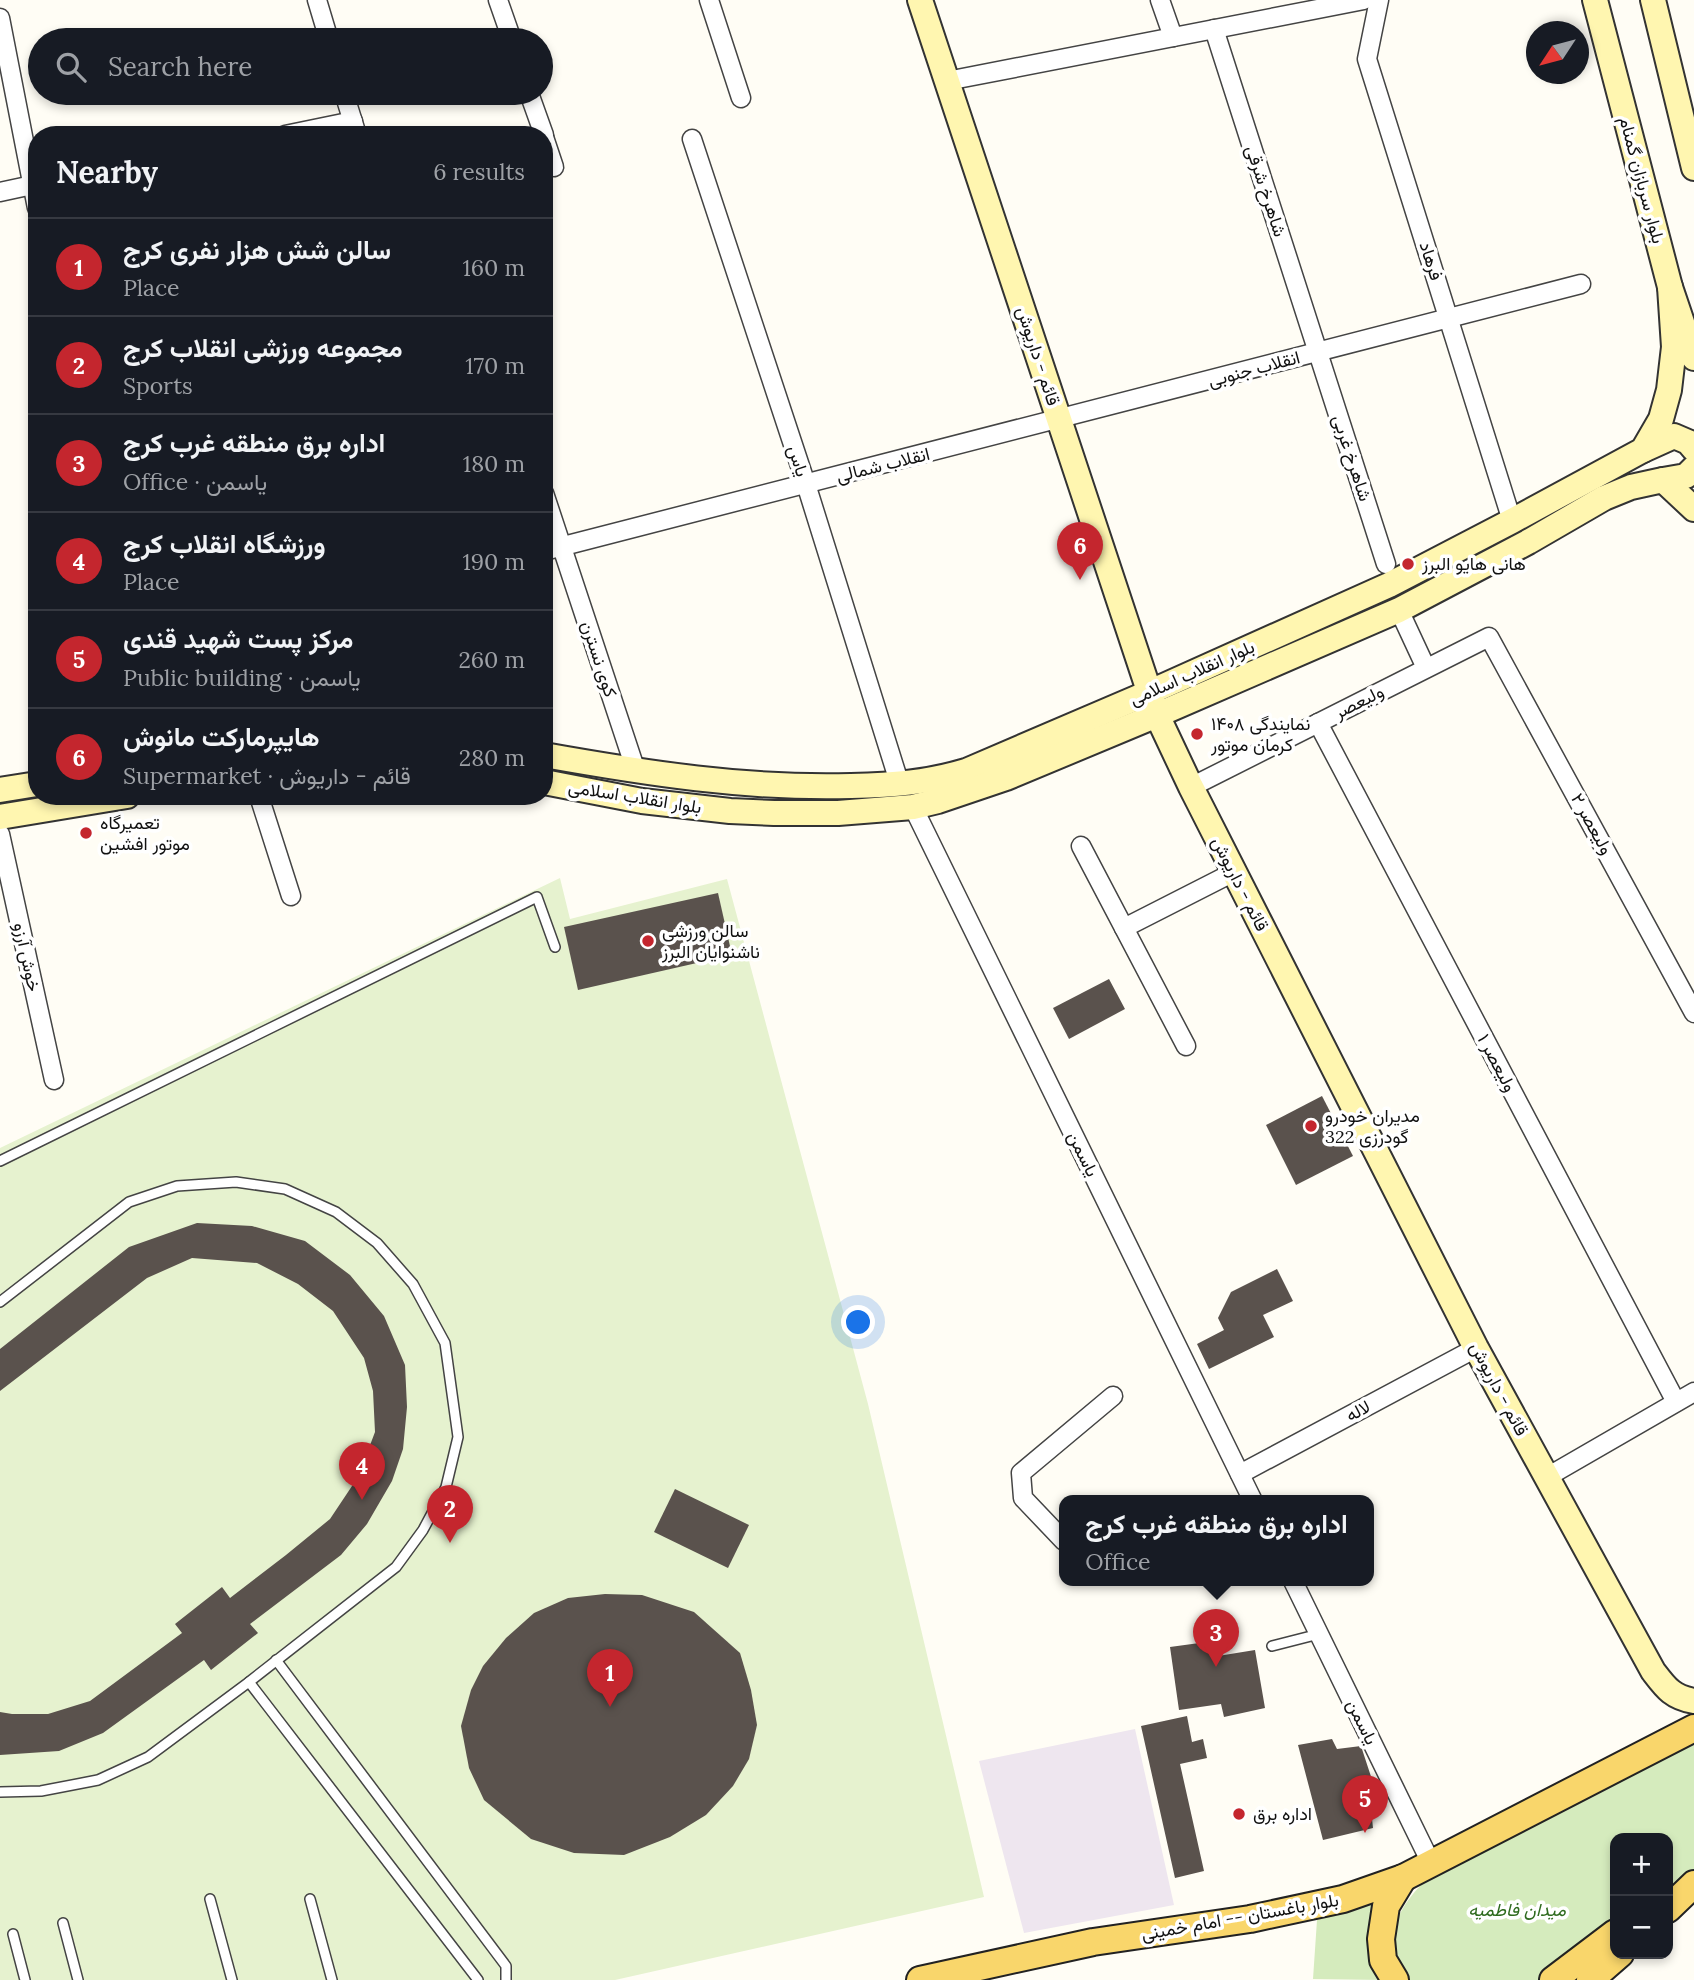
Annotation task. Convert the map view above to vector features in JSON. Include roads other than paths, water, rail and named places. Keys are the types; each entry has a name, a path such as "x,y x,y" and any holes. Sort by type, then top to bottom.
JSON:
{"main road":[{"name":"قائم - داریوش","path":"920,0 1153,704 1191,787 1476,1348 1653,1671 1667,1690 1682,1699 1694,1701"},
{"name":"بلوار سربازان گمنام","path":"1595,0 1670,287 1694,358"},
{"path":"1653,0 1694,168"},
{"path":"1643,450 1661,419 1669,390 1674,347 1670,287"},
{"name":"بلوار انقلاب اسلامی","path":"553,784 642,801 730,811 838,813 913,807 938,801 1006,778 1389,585 1643,450 1675,436 1688,442 1694,449"},
{"name":"بلوار انقلاب اسلامی","path":"553,757 636,771 761,785 900,785 938,779 1153,704 1399,610 1528,542 1604,498 1631,487 1686,476 1694,468"},
{"path":"1663,480 1694,509"},
{"path":"0,790 28,785"},
{"path":"900,785 913,807"},
{"path":"0,817 73,805"},
{"name":"بلوار باغستان -- امام خمینی","path":"920,1980 1093,1942 1282,1913 1343,1899 1403,1878 1694,1728"},
{"path":"1395,1980 1383,1960 1381,1939 1386,1906 1403,1878"},
{"path":"1553,1980 1610,1937"}],"street":[{"path":"317,0 325,28"},
{"path":"498,0 508,28"},
{"path":"709,0 741,98"},
{"path":"1160,0 1173,37"},
{"path":"947,81 1364,0"},
{"name":"فرهاد","path":"1379,0 1367,59 1512,521"},
{"path":"0,18 28,152"},
{"name":"شاهرخ شرقی","path":"1214,29 1319,353"},
{"path":"348,105 354,126"},
{"path":"533,105 541,126"},
{"name":"یاس","path":"692,139 806,484 900,785"},
{"path":"0,192 28,186"},
{"name":"انقلاب جنوبی","path":"1059,420 1581,284"},
{"name":"شاهرخ غربی","path":"1319,353 1386,564"},
{"name":"انقلاب شمالی","path":"553,549 1059,420"},
{"name":"کوی نسترن","path":"553,520 636,771"},
{"path":"1399,610 1426,668"},
{"name":"ولیعصر","path":"1191,787 1489,637"},
{"name":"ولیعصر ۲","path":"1489,637 1694,1013"},
{"name":"ولیعصر ۱","path":"1318,723 1676,1402"},
{"path":"262,805 291,897"},
{"name":"یاسمن","path":"913,807 1250,1495"},
{"name":"خوش آرزو","path":"0,834 54,1080"},
{"path":"1081,846 1186,1046"},
{"path":"1124,928 1234,872"},
{"name":"لاله","path":"1240,1474 1476,1348"},
{"path":"1547,1477 1694,1392"},
{"path":"1059,1536 1023,1498 1021,1473 1113,1396"},
{"name":"یاسمن","path":"1295,1586 1431,1863"}],"lane":[{"path":"0,1161 537,898 555,947"},
{"path":"0,1302 129,1202 177,1186 236,1182 285,1189 337,1212 377,1243 413,1284 445,1343 458,1437 446,1487 423,1530 396,1567 249,1682 148,1757 98,1780 41,1791 0,1792"},
{"path":"1272,1646 1319,1634"},
{"path":"276,1660 506,1966 506,1980"},
{"path":"249,1682 478,1980"},
{"path":"210,1899 232,1980"},
{"path":"310,1899 332,1980"},
{"path":"63,1923 78,1980"},
{"path":"13,1934 25,1980"}],"place":[{"name":"هانی هایو البرز","path":"1408,564"},
{"name":"هایپرمارکت مانوش","path":"1080,580"},
{"name":"نمایندگی ۱۴۰۸ کرمان موتور","path":"1197,734"},
{"name":"تعمیرگاه موتور افشین","path":"86,833"},
{"name":"سالن ورزشی ناشنوایان البرز","path":"648,941"},
{"name":"مدیران خودرو گودرزی 322","path":"1311,1126"},
{"name":"ورزشگاه انقلاب کرج","path":"362,1500"},
{"name":"مجموعه ورزشی انقلاب کرج","path":"450,1543"},
{"name":"اداره برق منطقه غرب کرج","path":"1216,1667"},
{"name":"سالن شش هزار نفری کرج","path":"610,1707"},
{"name":"اداره برق","path":"1239,1814"},
{"name":"مرکز پست شهید قندی","path":"1365,1833"}],"park label":[{"name":"میدان فاطمیه","path":"1517,1910"}]}
